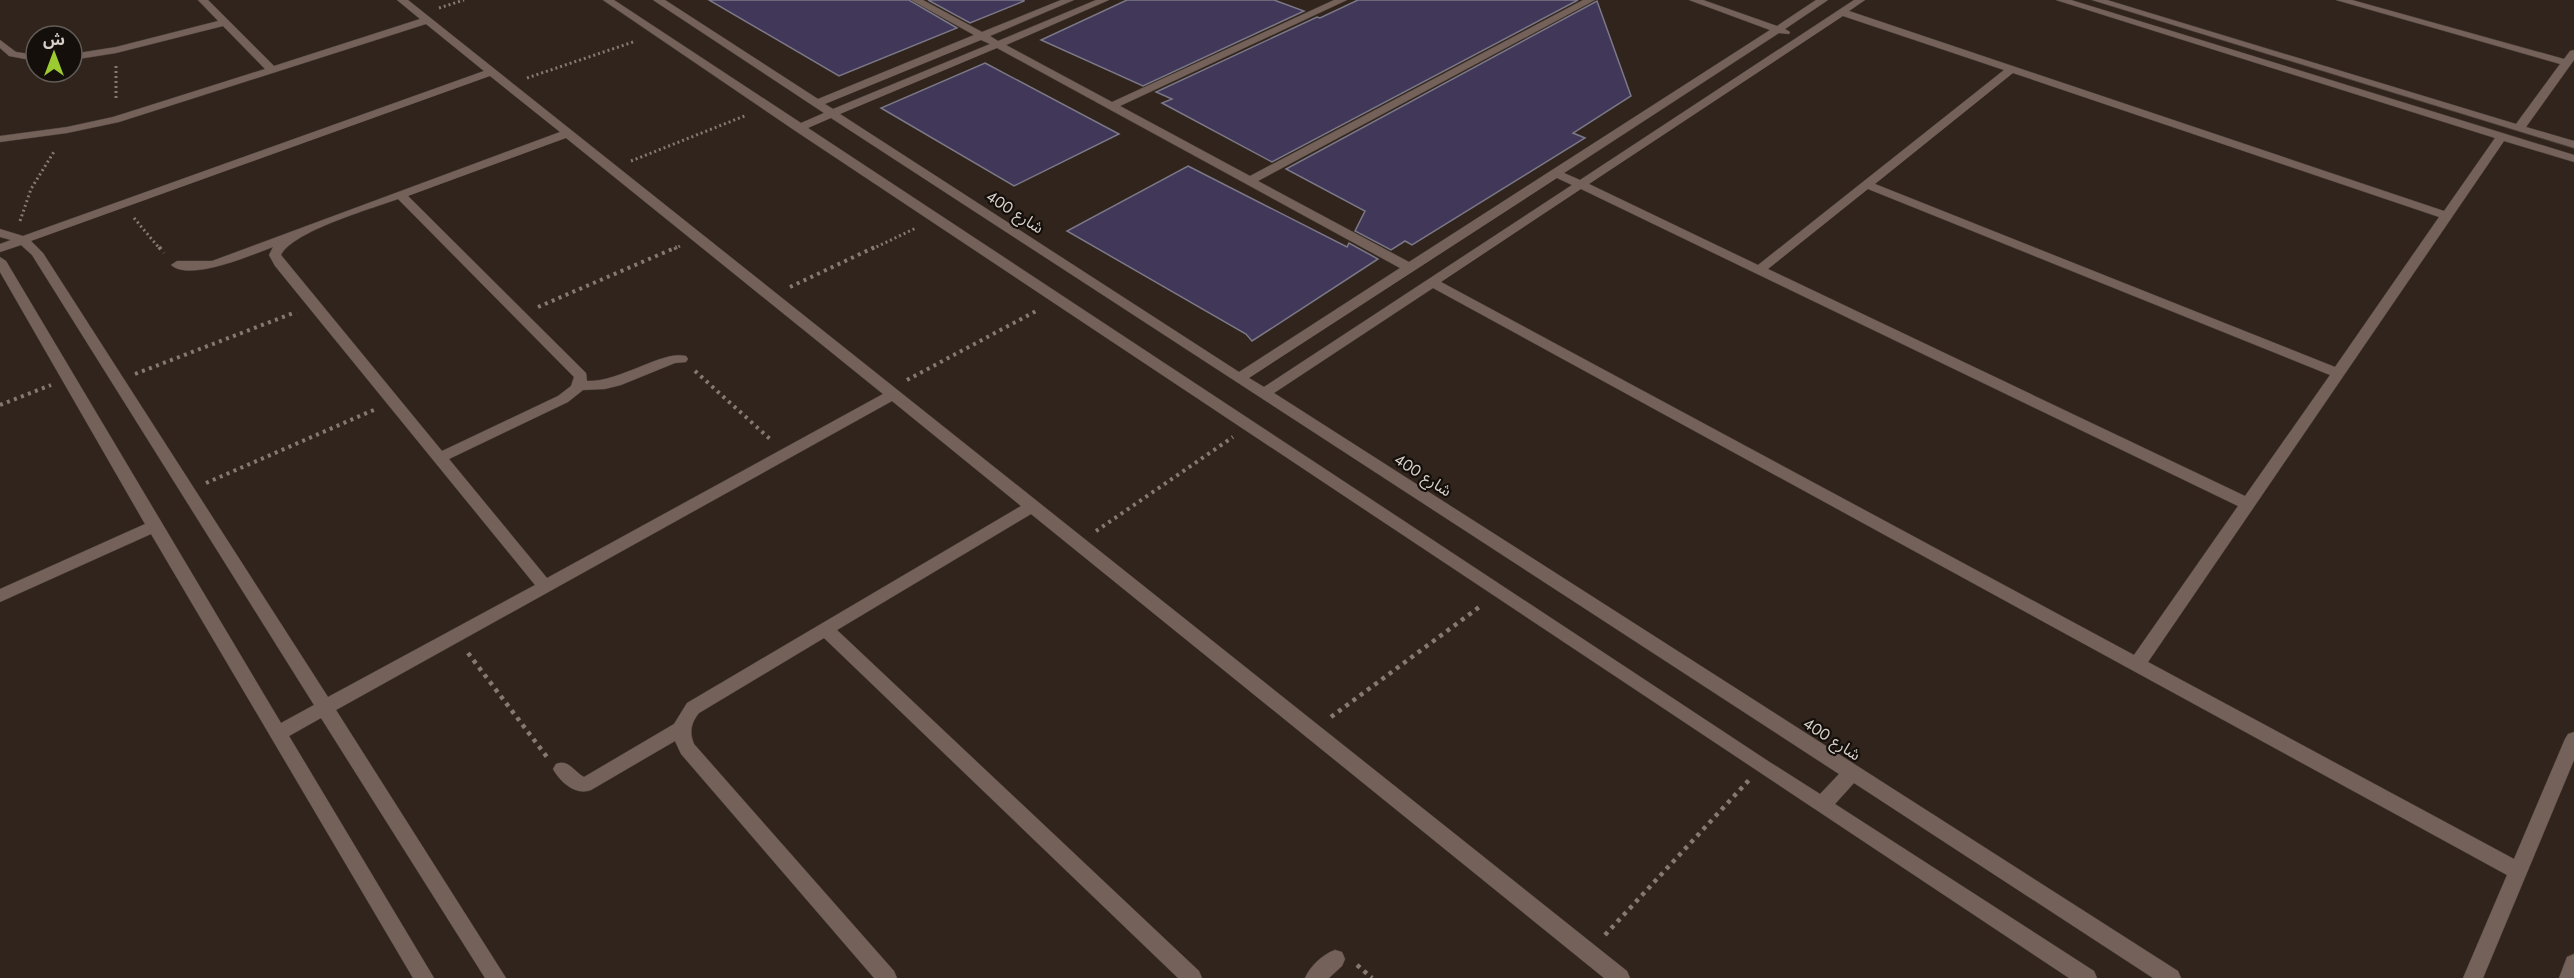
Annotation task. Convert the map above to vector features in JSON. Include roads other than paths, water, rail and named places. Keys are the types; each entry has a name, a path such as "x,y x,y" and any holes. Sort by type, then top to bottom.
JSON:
{"street":[{"path":"203,0 272,70"},
{"path":"402,0 1620,978"},
{"path":"608,0 1761,766 2087,978"},
{"name":"شارع 400","path":"658,0 816,105 2169,977"},
{"path":"916,0 1410,268"},
{"path":"816,105 1069,0"},
{"path":"798,128 1104,0"},
{"path":"1112,106 1342,0"},
{"path":"1250,181 1590,0"},
{"path":"1694,0 1802,38"},
{"path":"1239,378 1823,0"},
{"path":"1263,394 1860,0"},
{"path":"2061,0 2574,159"},
{"path":"2097,0 2574,145"},
{"path":"2341,0 2367,3 2571,58 2519,128"},
{"path":"1842,12 2446,216"},
{"path":"0,139 67,130 115,120 428,20"},
{"path":"84,55 116,50 225,22"},
{"path":"0,43 13,54 24,56"},
{"path":"1759,270 2012,69"},
{"path":"0,248 12,236 122,204 492,72"},
{"path":"177,265 214,265 568,133"},
{"path":"2137,664 2501,137"},
{"path":"1557,173 2248,504"},
{"path":"1866,184 2338,373"},
{"path":"400,195 581,376 580,385 572,394 440,458"},
{"path":"294,235 280,245 275,255 279,263 545,586"},
{"path":"12,236 37,253 496,978"},
{"path":"0,261 154,526 424,978"},
{"path":"1432,282 2518,871"},
{"path":"580,385 616,384 673,359 681,359"},
{"path":"278,733 786,454 891,392"},
{"path":"887,978 687,749 682,739 681,729 684,718 693,708 1033,506"},
{"path":"0,596 154,526"},
{"path":"825,629 1192,978"},
{"path":"562,768 574,781 585,784 681,729"},
{"path":"2473,978 2574,739"},
{"path":"1822,805 1852,773"},
{"path":"1315,978 1335,959"},
{"path":"2569,978 2574,964"}]}
